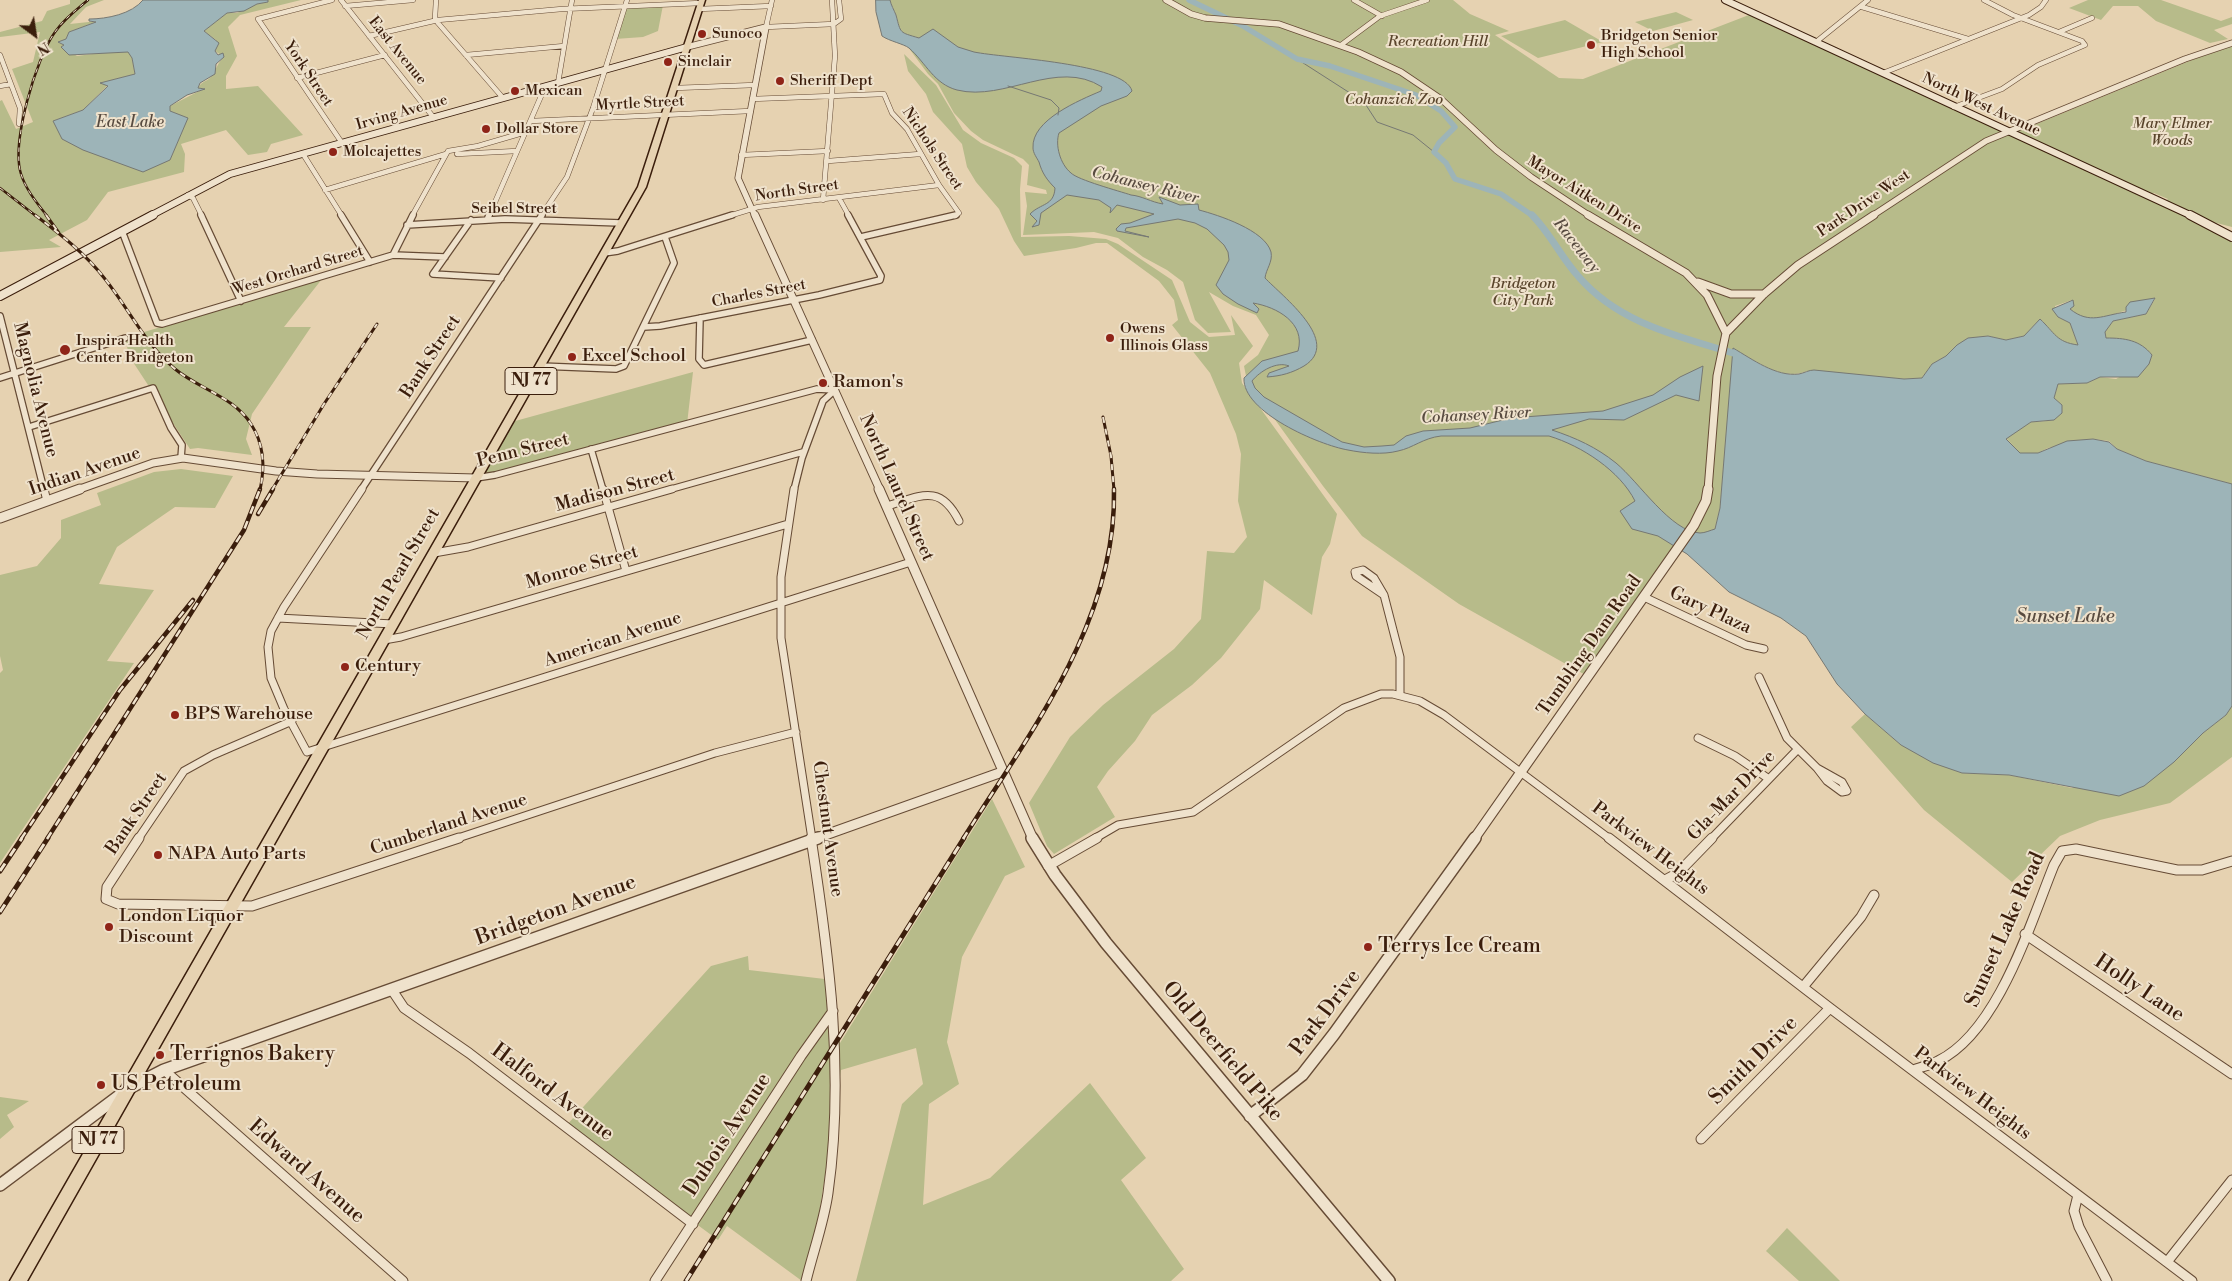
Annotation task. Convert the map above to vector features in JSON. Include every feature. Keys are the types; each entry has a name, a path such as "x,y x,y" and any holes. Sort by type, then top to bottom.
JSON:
{"main road":[{"name":"North West Avenue","path":"1727,0 2230,234"},
{"name":"North Pearl Street","path":"21,1280 230,907 324,747 644,182 700,4"},
{"name":"Irving Avenue","path":"0,296 230,174 687,47"}],"street":[{"name":"York Street","path":"332,0 259,18 258,20 342,143"},
{"name":"East Avenue","path":"341,0 434,118"},
{"path":"345,6 413,0"},
{"path":"436,0 436,20 503,98"},
{"path":"558,83 572,0"},
{"name":"Bank Street","path":"324,747 307,752 278,695 268,661 269,640 278,618 567,177 606,70 627,0"},
{"name":"North Laurel Street","path":"772,0 741,154 738,178 887,506 1034,842"},
{"path":"823,200 828,161 835,43 832,0"},
{"path":"834,24 841,19 839,0"},
{"name":"Mayor Aitken Drive","path":"1166,0 1191,14 1221,21 1258,21 1279,24 1341,45 1392,68 1427,89 1530,177 1583,212 1680,268 1707,295 1726,333"},
{"path":"1354,0 1382,16"},
{"path":"1341,45 1382,16 1427,0"},
{"path":"1816,42 1862,7 1868,0"},
{"path":"1954,107 2002,89 2038,65 2085,45 2082,41 2021,18 1984,0"},
{"path":"1883,74 2021,18 2038,9 2046,0"},
{"path":"369,36 436,20 570,9 700,4 771,6"},
{"path":"1862,7 1937,28 1968,39"},
{"path":"2059,32 2092,18"},
{"name":"Irving Avenue","path":"687,47 766,27 834,24"},
{"name":"Park Drive West","path":"1685,539 1700,516 1709,485 1717,376 1726,333 1764,294 1798,265 1978,146 2008,131 2185,59 2232,43"},
{"path":"466,55 564,46"},
{"path":"0,55 21,115 19,124"},
{"path":"297,78 385,56"},
{"path":"0,86 11,84"},
{"path":"675,88 755,85"},
{"path":"487,220 546,86"},
{"name":"Nichols Street","path":"832,95 884,94 892,113 906,129 939,185 958,211 958,215 951,218 861,237"},
{"path":"752,99 832,95"},
{"name":"Myrtle Street","path":"531,121 750,111"},
{"path":"393,256 428,184 448,151 474,147 526,132"},
{"path":"325,190 446,154 517,151"},
{"path":"741,154 828,151"},
{"path":"303,154 370,262"},
{"path":"828,161 920,154"},
{"name":"North Street","path":"604,253 618,251 753,209 939,185"},
{"path":"188,195 193,198 241,301"},
{"path":"839,198 861,237"},
{"path":"471,220 433,274 501,278"},
{"name":"Seibel Street","path":"407,225 471,220 621,223"},
{"name":"West Orchard Street","path":"122,231 160,324 393,256 445,257"},
{"path":"540,366 616,369 624,366 674,263 665,236"},
{"name":"Charles Street","path":"644,327 795,300 879,281 881,276 861,237"},
{"path":"1694,280 1725,293 1744,296 1764,294"},
{"name":"Magnolia Avenue","path":"0,316 47,501"},
{"path":"700,318 700,359 704,365 812,340"},
{"path":"0,378 125,338"},
{"path":"30,428 134,392 151,388 158,393 171,428 182,445 181,458"},
{"name":"Penn Street","path":"181,458 200,459 276,471 371,476 476,478 817,389 834,390"},
{"name":"Chestnut Avenue","path":"806,1281 828,1195 834,1142 836,1042 828,947 781,638 780,602 788,524 802,452 823,400 834,390"},
{"path":"591,449 626,571"},
{"name":"Madison Street","path":"434,553 460,549 802,452"},
{"name":"Indian Avenue","path":"0,518 153,463 181,458"},
{"path":"887,506 938,495 947,500 959,521"},
{"name":"Monroe Street","path":"384,640 402,637 788,524"},
{"name":"Tumbling Dam Road","path":"1522,772 1685,539"},
{"name":"American Avenue","path":"324,747 910,562"},
{"path":"1384,595 1394,627 1401,674 1400,695"},
{"name":"Gary Plaza","path":"1644,596 1746,645 1764,649"},
{"path":"278,618 393,624"},
{"path":"1759,676 1787,738 1817,768"},
{"name":"Parkview Heights","path":"1048,866 1118,825 1192,812 1344,708 1374,695 1400,695 1420,701 1444,715 1522,772 1802,987 2192,1281"},
{"name":"Bank Street","path":"106,899 104,891 184,771 213,755 292,721"},
{"name":"Cumberland Avenue","path":"106,899 118,904 252,906 715,753 796,732"},
{"path":"1698,738 1735,756 1769,779"},
{"name":"Gla-Mar Drive","path":"1665,880 1678,873 1797,750"},
{"name":"Bridgeton Avenue","path":"126,1091 164,1070 1002,772"},
{"name":"Park Drive","path":"1250,1116 1281,1093 1316,1058 1522,772"},
{"name":"Old Deerfield Pike","path":"1034,842 1048,866 1112,949 1389,1281"},
{"name":"Sunset Lake Road","path":"1913,1070 1927,1067 1938,1061 1976,1031 2000,995 2060,852 2063,850 2076,849 2177,870 2202,870 2232,861"},
{"path":"1802,987 1861,918 1874,895"},
{"name":"Holly Lane","path":"2025,934 2232,1074"},
{"name":"Halford Avenue","path":"392,990 404,1008 476,1059 693,1224"},
{"name":"Smith Drive","path":"1701,1139 1830,1008"},
{"name":"Dubois Avenue","path":"655,1281 833,1010"},
{"name":"Edward Avenue","path":"164,1070 403,1281"},
{"path":"0,1185 126,1091"},
{"path":"2167,1262 2232,1180"},
{"path":"2078,1195 2074,1211 2079,1227 2107,1281"}],"green space":[{"path":"70,0 104,0 86,7 70,24 98,21 69,32 66,39 59,42 64,45 61,47 77,56 128,51 132,58 135,74 101,83 108,85 83,110 53,121 170,160 187,118 169,111 170,106 203,89 198,88 210,78 224,57 215,51 216,40 204,31 227,13 237,13 257,4 268,2 268,0 301,0 240,15 228,27 237,56 226,76 226,89 258,86 303,135 271,144 267,152 248,155 226,130 181,144 185,154 184,172 108,192 87,220 49,240 61,247 0,252 0,101 2,100 16,129 33,122 12,69 33,62 40,32 0,37 0,32 42,21 47,11 70,4"},
{"name":"Bridgeton City Park","path":"890,0 1453,0 1470,14 1509,31 1495,35 1559,78 1583,79 1754,13 2201,222 2232,241 2232,484 2146,461 2117,449 2109,441 2093,439 2048,448 2038,453 2020,453 2006,438 2031,422 2046,421 2062,405 2054,398 2058,384 2087,383 2100,377 2116,379 2150,360 2152,355 2143,347 2125,340 2106,338 2104,332 2113,321 2146,314 2155,299 2119,313 2090,319 2079,317 2070,309 2072,300 2055,306 2058,317 2070,323 2078,345 2060,340 2040,319 2024,336 2006,340 1988,336 1957,345 1946,356 1932,364 1922,378 1904,379 1807,371 1798,374 1788,374 1760,364 1734,349 1720,508 1715,529 1687,554 1679,549 1589,677 1459,604 1362,536 1323,486 1247,381 1244,366 1258,355 1269,335 1256,315 1233,306 1209,292 1231,332 1208,333 1195,320 1183,282 1167,270 1143,257 1118,238 1094,232 1023,235 1027,206 1025,192 1047,194 1046,190 1027,185 1029,165 1023,159 983,140 971,131 954,113 938,84 908,47 918,38 906,35 901,31"},
{"path":"2088,0 2161,0 2221,21 2232,17 2232,24 2214,30 2228,39 2210,43 2156,21 2138,6 2113,6 2101,20 2069,8"},
{"path":"663,5 658,31 643,37 615,39 625,6"},
{"path":"1676,12 1693,20 1653,31 1635,22"},
{"path":"1565,20 1603,42 1538,58 1501,36"},
{"name":"Mary Elmer Woods","path":"2232,46 2232,227 2205,220 2165,201 2168,199 2154,193 2151,194 2017,132 2209,53"},
{"path":"904,54 936,85 963,130 981,143 1014,158 1022,166 1020,189 1021,237 1069,236 1106,239 1118,244 1172,280 1190,322 1209,337 1235,335 1231,315 1253,346 1239,363 1242,383 1337,514 1330,544 1322,557 1312,615 1264,580 1260,609 1221,658 1192,685 1152,715 1135,741 1108,771 1097,787 1115,817 1054,854 1047,846 1029,803 1070,737 1103,705 1174,649 1201,619 1207,551 1234,553 1247,537 1238,501 1241,454 1236,434 1210,373 1172,325 1178,320 1174,300 1159,281 1107,243 1096,243 1024,256 1014,241 999,209 976,182 967,167 962,144 933,112 926,94 908,71"},
{"path":"322,279 284,327 311,327 252,414 246,439 252,455 198,448 190,449 131,359 124,338"},
{"path":"693,372 687,424 476,478 508,423"},
{"path":"181,469 233,476 215,508 175,507 117,547 99,584 154,590 107,661 134,663 0,863 0,673 3,670 0,656 0,575 37,566 61,538 61,520 101,505 97,493 154,472"},
{"path":"2232,706 2232,757 2170,803 2100,820 2060,836 2012,882 1924,810 1851,727 1865,714 1901,745 1962,773 2009,775 2072,788 2203,733 2226,715"},
{"path":"992,799 1025,867 1005,876 962,957 947,1042 959,1084 929,1104 923,1205 990,1178 1090,1083 1146,1158 1121,1180 1184,1269 1171,1281 856,1281 902,1104 923,1084 916,1048 841,1070 809,1281 802,1281 727,1226 718,1240 565,1127 711,966 748,956 749,970 833,980 840,1043"},
{"path":"0,1097 29,1101 7,1115 14,1127 0,1139"},
{"path":"1787,1228 1840,1281 1799,1281 1766,1251"}],"water":[{"name":"East Lake","path":"143,0 268,0 268,2 257,4 244,11 227,13 204,31 219,43 215,51 218,55 223,53 224,57 216,64 215,74 200,83 198,88 205,89 187,95 170,106 170,111 188,118 170,160 143,172 83,150 62,139 53,121 83,110 108,86 100,83 135,74 132,58 128,52 69,55 61,47 64,45 58,42 66,39 69,32 96,22 89,21 89,19 119,15 132,9"},
{"name":"Sunset Lake","path":"876,0 890,0 900,29 908,35 919,38 933,29 958,47 974,52 1087,68 1108,74 1124,82 1132,91 1127,96 1101,106 1059,133 1058,149 1064,165 1071,173 1082,179 1154,202 1163,204 1159,197 1180,205 1198,204 1199,210 1240,225 1260,237 1267,244 1271,252 1271,259 1265,278 1306,320 1313,332 1317,345 1314,356 1304,366 1295,371 1267,377 1269,373 1289,366 1274,366 1259,374 1252,381 1255,388 1264,397 1342,442 1364,447 1394,445 1406,436 1423,431 1470,428 1511,418 1603,411 1653,395 1680,377 1703,366 1699,401 1676,395 1624,420 1589,419 1552,430 1601,452 1625,471 1656,505 1678,524 1700,533 1715,529 1720,508 1733,348 1764,366 1782,373 1799,374 1814,370 1904,379 1922,378 1932,364 1946,356 1957,345 1968,338 1988,336 2006,340 2024,336 2040,319 2060,339 2078,345 2070,323 2058,317 2052,309 2073,300 2074,306 2070,309 2084,317 2097,318 2126,312 2126,307 2130,302 2155,298 2146,314 2113,321 2105,332 2106,338 2132,341 2142,346 2152,355 2149,364 2138,377 2100,377 2087,383 2058,384 2054,398 2062,405 2062,413 2054,420 2031,422 2006,439 2020,453 2038,453 2067,441 2093,439 2109,442 2117,449 2146,461 2232,484 2232,706 2226,715 2144,786 2119,796 2009,775 1962,773 1933,763 1901,745 1865,714 1837,684 1806,636 1781,618 1729,592 1687,554 1658,536 1632,529 1620,511 1635,501 1628,490 1599,461 1574,446 1549,436 1441,436 1398,451 1366,453 1335,447 1319,441 1284,425 1268,414 1255,403 1247,391 1244,378 1262,361 1298,351 1298,332 1288,318 1271,308 1253,303 1259,309 1257,313 1223,294 1216,285 1229,260 1228,252 1224,245 1207,229 1195,223 1178,219 1126,228 1125,231 1149,237 1117,231 1116,229 1121,224 1130,223 1154,214 1117,205 1110,213 1111,208 1099,200 1067,195 1041,213 1039,225 1032,227 1037,221 1030,214 1050,201 1055,188 1045,176 1034,154 1034,138 1048,120 1058,112 1101,91 1102,87 1085,79 1067,77 1049,78 994,91 975,92 949,87 936,78 909,48 882,36 876,12"}],"waterway":[{"name":"Raceway","path":"1189,0 1243,26 1297,59 1330,66 1416,95 1441,111 1455,127 1439,143 1434,152 1446,163 1455,179 1501,194 1533,216"},
{"name":"Raceway","path":"1297,59 1364,102 1377,122 1413,135 1434,152"},
{"path":"1008,86 1051,100 1059,108 1058,115"},
{"name":"Raceway","path":"1533,216 1578,276 1611,305 1630,317 1670,334 1733,353"}],"railway":[{"path":"47,216 29,191 21,174 19,142 22,122 33,80 48,44 62,23 88,0"},
{"path":"0,188 36,216"},
{"path":"35,215 90,261 114,290 146,337 164,359 184,376 226,400 244,415 251,424 261,448 263,473 260,490"},
{"path":"46,215 59,233"},
{"path":"272,490 324,404 377,324"},
{"path":"1103,417 1111,456 1114,490"},
{"path":"47,839 244,530 260,489"},
{"path":"258,514 273,489"},
{"path":"963,839 1041,716 1065,673 1085,630 1101,584 1111,538 1114,490"},
{"path":"21,839 120,690 193,600"},
{"path":"0,871 22,838"},
{"path":"0,912 48,838"},
{"path":"686,1281 964,838"}],"place":[{"name":"Sunoco","path":"702,34"},
{"name":"Bridgeton Senior High School","path":"1591,45"},
{"name":"Sinclair","path":"668,62"},
{"name":"Sheriff Dept","path":"780,81"},
{"name":"Mexican","path":"515,91"},
{"name":"Dollar Store","path":"486,129"},
{"name":"Molcajettes","path":"333,152"},
{"name":"Owens Illinois Glass","path":"1110,338"},
{"name":"Inspira Health Center Bridgeton","path":"65,350"},
{"name":"Excel School","path":"572,357"},
{"name":"Ramon's","path":"823,383"},
{"name":"Century","path":"345,667"},
{"name":"BPS Warehouse","path":"175,715"},
{"name":"NAPA Auto Parts","path":"158,855"},
{"name":"London Liquor Discount","path":"109,927"},
{"name":"Terrys Ice Cream","path":"1368,947"},
{"name":"Terrignos Bakery","path":"160,1055"},
{"name":"US Petroleum","path":"101,1085"}],"park label":[{"name":"Recreation Hill","path":"1438,42"},
{"name":"Cohanzick Zoo","path":"1394,100"}],"water label":[{"name":"Cohansey River","path":"1145,186"},
{"name":"Cohansey River","path":"1476,416"}]}
